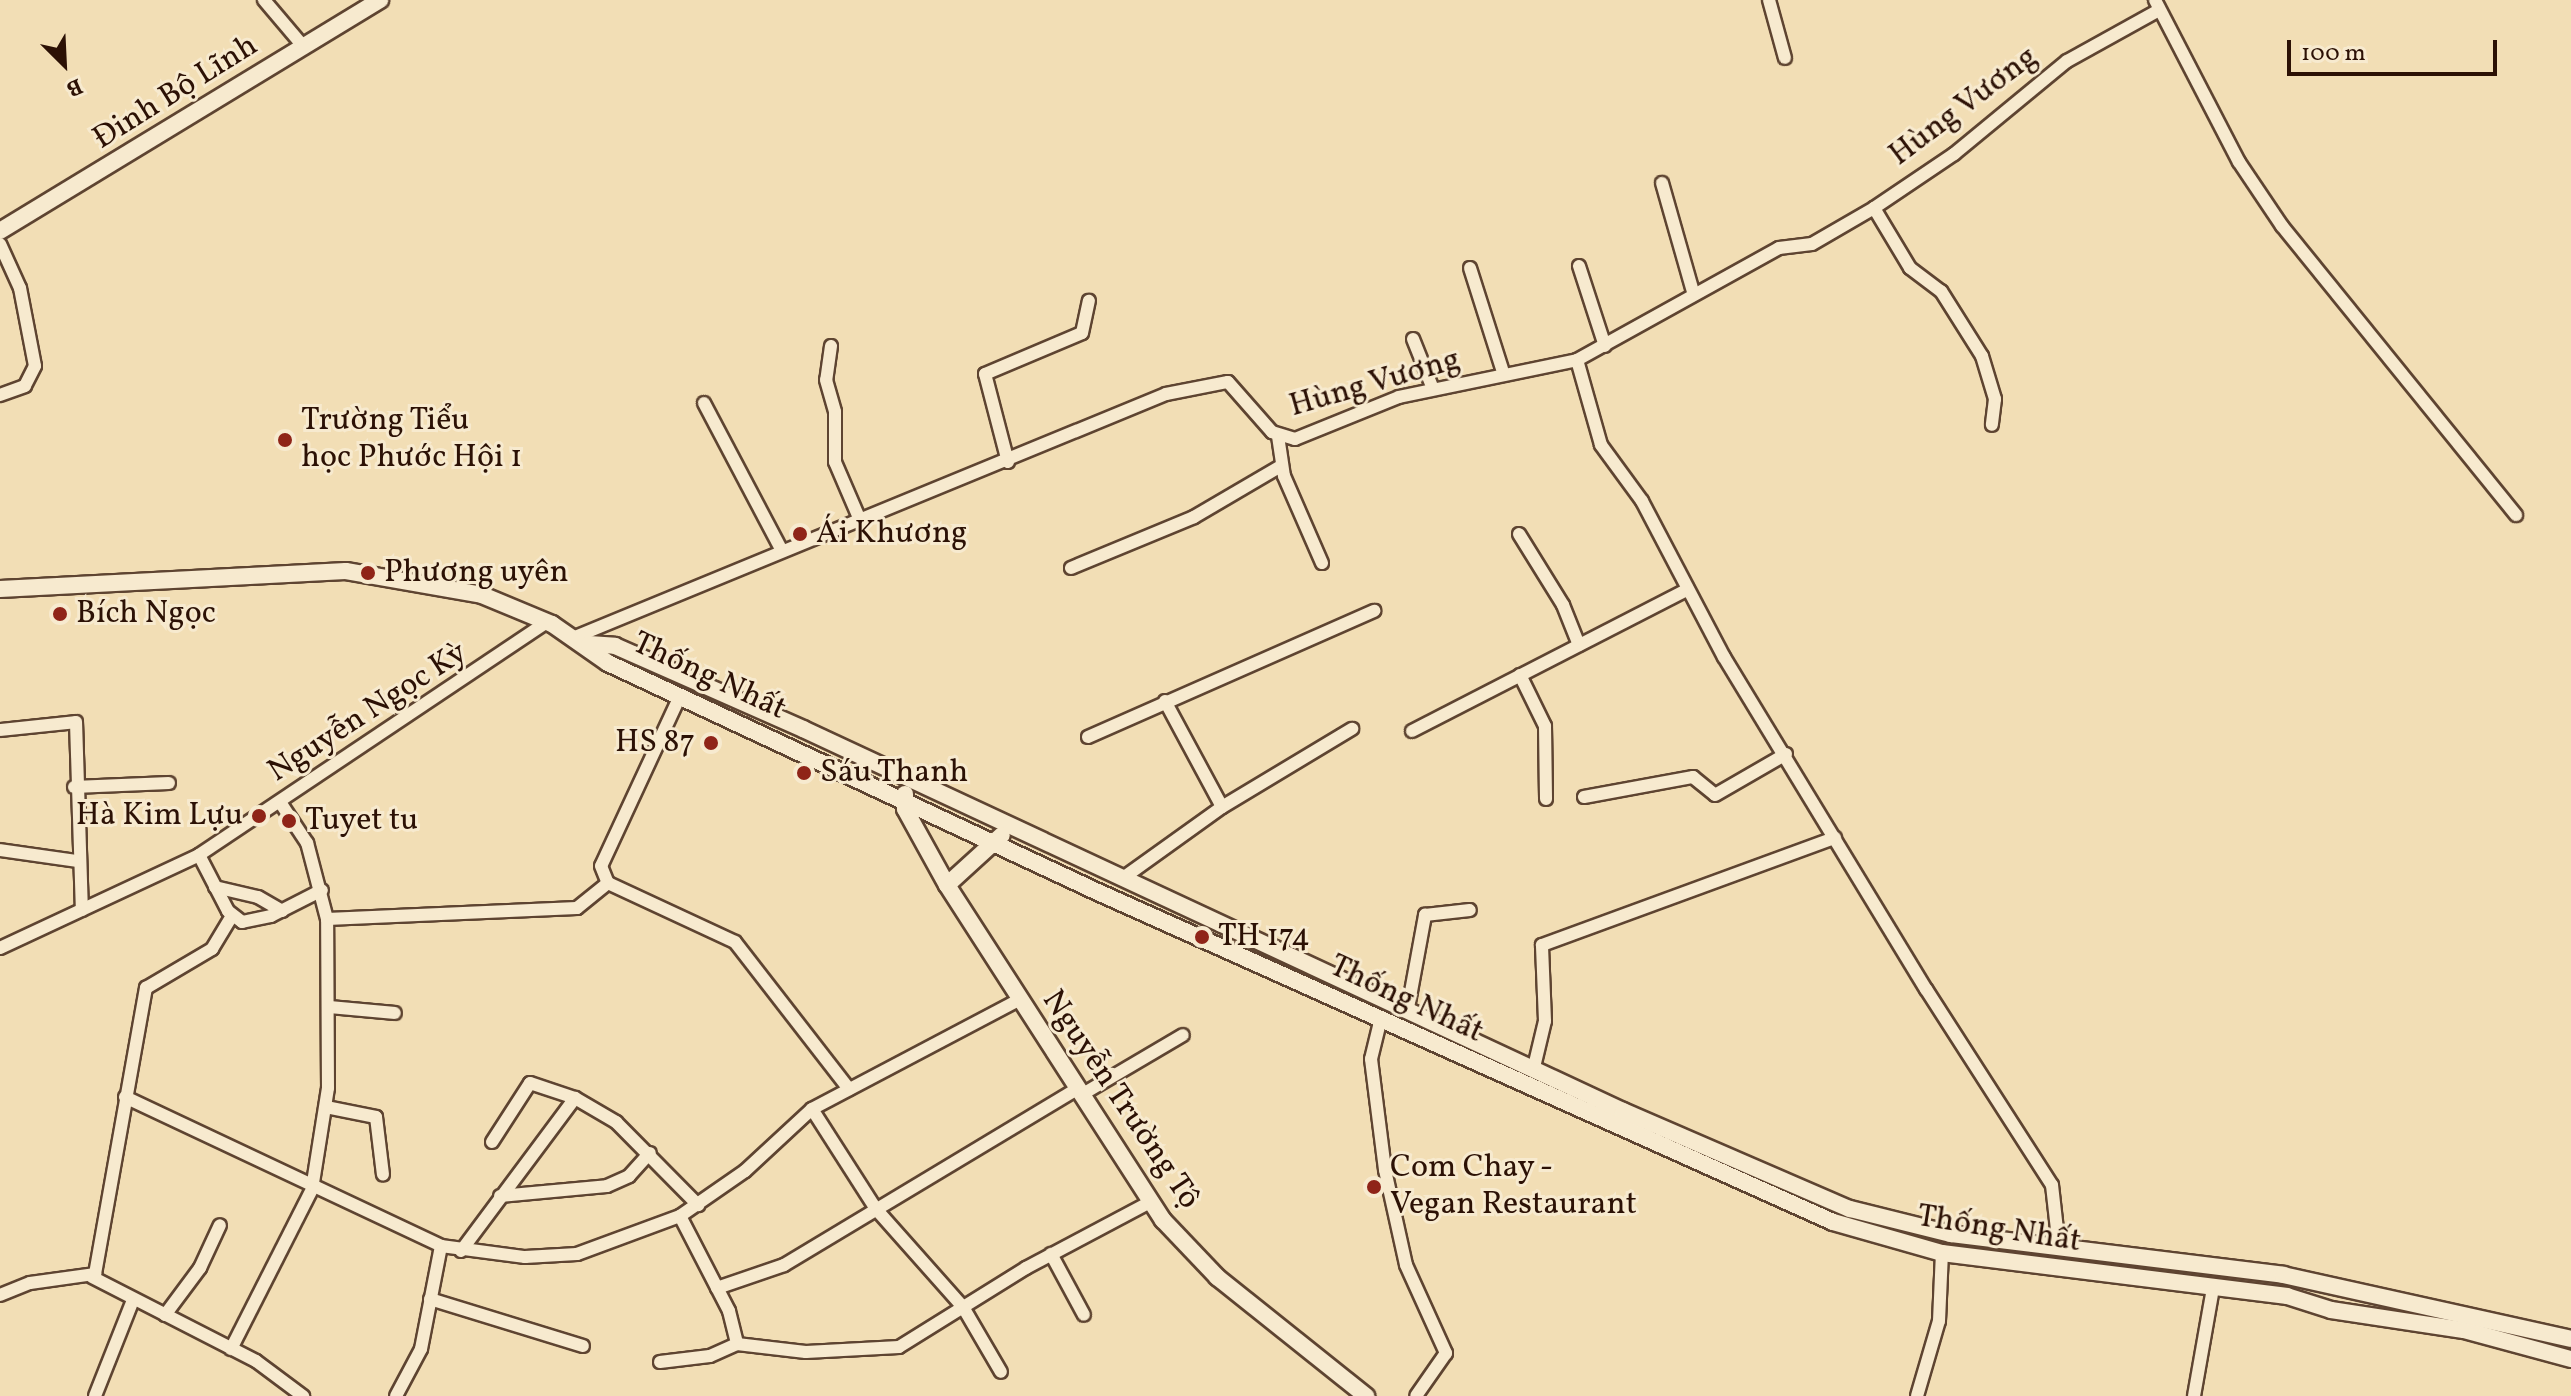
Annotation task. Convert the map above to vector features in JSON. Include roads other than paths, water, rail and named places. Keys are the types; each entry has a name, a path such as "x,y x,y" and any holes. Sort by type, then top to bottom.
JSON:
{"main road":[{"name":"Đinh Bộ Lĩnh","path":"0,231 380,0"},
{"path":"0,589 366,571 482,595 582,640"},
{"name":"Thống Nhất","path":"582,640 608,663 1803,1211 1942,1253 2183,1283 2464,1330 2571,1359"},
{"name":"Thống Nhất","path":"582,640 629,652 1850,1209 1930,1230 2188,1264 2443,1306 2571,1339"},
{"path":"902,799 911,780"},
{"name":"Nguyễn Trường Tộ","path":"902,799 947,885 1150,1202 1217,1277 1366,1396"},
{"path":"947,885 996,843 1009,826"},
{"path":"1338,999 1348,980"},
{"path":"2183,1283 2188,1264"}],"street":[{"path":"264,0 303,46"},
{"path":"1769,0 1785,58"},
{"path":"2157,5 2233,152 2282,226 2516,515"},
{"name":"Hùng Vương","path":"582,640 782,551 1008,462 1123,408 1215,382 1237,388 1278,436 1302,437 1379,403 1577,360 1693,292 1779,248 1812,244 1874,208 1954,154 2067,61 2157,5"},
{"path":"1662,183 1693,292"},
{"path":"1874,208 1910,268 1941,291 1982,356 1995,399 1992,425"},
{"path":"0,244 20,288 35,366 25,386 0,395"},
{"path":"1579,266 1605,346"},
{"path":"1470,268 1504,375"},
{"path":"1008,462 985,374 1082,333 1089,301"},
{"path":"1413,339 1433,389"},
{"path":"831,346 826,380 835,412 835,462 860,520"},
{"path":"1577,360 1596,436 1642,501 1688,589 1835,838 2008,1123 2052,1185 2059,1247"},
{"path":"704,403 782,551"},
{"path":"1278,436 1281,466 1322,563"},
{"path":"1071,568 1194,517 1281,466"},
{"path":"1519,534 1563,605 1579,645"},
{"path":"1412,731 1688,589"},
{"path":"1088,737 1374,611"},
{"name":"Nguyễn Ngọc Kỳ","path":"0,948 199,855 547,622"},
{"path":"1520,675 1545,726 1546,799"},
{"path":"680,696 601,866 608,883 735,942 849,1089"},
{"path":"1165,701 1222,807"},
{"path":"0,730 74,719 77,861 82,910"},
{"path":"1123,878 1222,807 1352,729"},
{"path":"1584,797 1693,777 1715,795 1786,754"},
{"path":"74,787 169,783"},
{"path":"231,1349 312,1189 326,1107 330,1007 327,919 322,890 307,843 280,802"},
{"path":"1534,1067 1545,1021 1542,945 1835,838"},
{"path":"0,850 77,861"},
{"path":"199,855 232,916 251,923 322,890"},
{"path":"327,919 577,908 608,883"},
{"path":"215,887 258,897 282,911"},
{"path":"1408,1008 1425,915 1470,910"},
{"path":"92,1277 100,1260 125,1097 146,988 212,949 232,916"},
{"path":"125,1097 312,1189 441,1246 461,1251 577,1254 680,1216 698,1205 812,1109 1019,1000"},
{"path":"330,1007 395,1013"},
{"path":"1381,1018 1371,1059 1385,1170 1406,1265 1446,1353 1416,1396"},
{"path":"717,1288 767,1273 1183,1035"},
{"path":"492,1142 530,1083 575,1098 604,1113 650,1153 698,1205"},
{"path":"461,1251 575,1098"},
{"path":"326,1107 376,1117 383,1175"},
{"path":"812,1109 876,1209 963,1307 1001,1372"},
{"path":"500,1196 607,1186 629,1176 650,1153"},
{"path":"660,1362 710,1356 737,1344 806,1352 893,1348 1051,1254 1150,1202"},
{"path":"680,1216 717,1288 737,1344"},
{"path":"165,1315 200,1268 220,1225"},
{"path":"396,1396 421,1349 441,1246"},
{"path":"1917,1396 1939,1321 1942,1253"},
{"path":"1051,1254 1084,1315"},
{"path":"0,1295 30,1283 92,1277 231,1349 303,1396"},
{"path":"2194,1396 2213,1288"},
{"path":"430,1299 583,1346"},
{"path":"95,1396 133,1300"}],"place":[{"name":"Trường Tiểu học Phước Hội 1","path":"285,440"},
{"name":"Ái Khương","path":"800,534"},
{"name":"Phương uyên","path":"368,573"},
{"name":"Bích Ngọc","path":"60,614"},
{"name":"HS 87","path":"711,743"},
{"name":"Sáu Thanh","path":"804,773"},
{"name":"Hà Kim Lựu","path":"259,816"},
{"name":"Tuyet tu","path":"289,821"},
{"name":"TH 174","path":"1202,937"},
{"name":"Com Chay - Vegan Restaurant","path":"1374,1187"}]}
